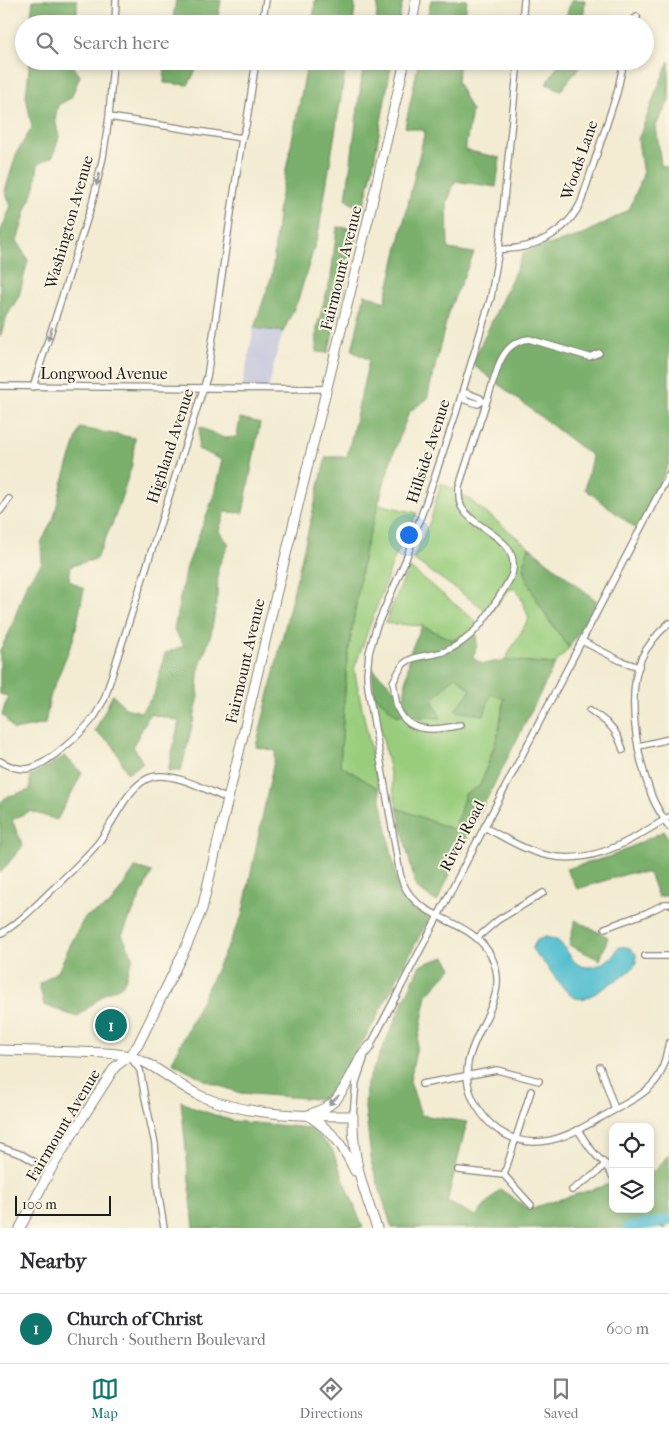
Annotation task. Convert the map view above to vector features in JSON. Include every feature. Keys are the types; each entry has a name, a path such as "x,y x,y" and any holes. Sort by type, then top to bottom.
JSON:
{"main road":[{"path":"414,15 416,0"},
{"name":"Fairmount Avenue","path":"20,1228 50,1171 115,1068 138,1045 202,909 403,70"},
{"path":"308,1115 336,1100 356,1064 370,1046"},
{"path":"0,1050 98,1053 129,1056 146,1063 186,1088 212,1100 253,1110 308,1115 353,1116"},
{"path":"308,1115 334,1135 345,1151 360,1181"},
{"name":"River Road","path":"353,1116 354,1145 360,1181 377,1228"}],"street":[{"path":"115,15 116,0"},
{"path":"264,15 266,0"},
{"path":"523,15 524,0"},
{"name":"Washington Avenue","path":"33,387 92,204 109,118 112,70"},
{"name":"Highland Avenue","path":"0,761 12,767 27,769 38,766 50,759 79,734 94,717 104,700 207,377 242,138 246,126 255,70"},
{"name":"Hillside Avenue","path":"477,938 438,915 428,912 411,899 402,882 367,674 369,653 376,628 410,547 434,479 463,395 491,297 500,249 517,70"},
{"name":"Woods Lane","path":"500,249 514,250 542,240 559,230 574,214 581,202 617,93 622,70"},
{"path":"109,118 242,138"},
{"path":"460,725 438,730 417,728 406,721 398,708 394,682 406,662 421,656 437,654 458,645 472,634 482,623 511,576 513,564 505,543 467,514 461,507 458,499 459,486 484,402 504,353 520,340 529,339 542,342 589,356 600,353"},
{"name":"Longwood Avenue","path":"0,386 327,389"},
{"path":"463,395 465,400 478,404 484,402"},
{"name":"River Road","path":"353,1116 356,1082 370,1046 669,474"},
{"path":"0,511 9,499"},
{"path":"669,623 649,645 638,667 634,691 638,746 651,795 667,819 669,828"},
{"path":"582,640 621,661 638,667"},
{"path":"590,710 612,726 619,736 622,750"},
{"path":"638,746 669,740"},
{"path":"0,934 10,928 37,904 97,844 140,782 153,776 165,776 228,799"},
{"path":"484,827 520,847 535,852 570,858 594,855 614,848 667,819"},
{"path":"543,893 498,920 477,938 492,958 498,982 494,1002 470,1051 468,1076 471,1095 490,1124 499,1131 527,1142 546,1142 562,1138 646,1091 656,1081 663,1067 669,1043"},
{"path":"605,928 669,904"},
{"path":"645,956 669,956"},
{"path":"129,1056 140,1070 144,1098 154,1137 158,1191 164,1228"},
{"path":"600,1067 615,1109"},
{"path":"422,1084 496,1070 539,1081"},
{"path":"504,1175 531,1091"},
{"path":"578,1130 588,1146 609,1170"},
{"path":"0,1147 23,1155 50,1171"},
{"path":"605,1164 609,1166"},
{"path":"572,1190 598,1172 605,1164"},
{"path":"458,1170 504,1175 531,1205"}],"shaded area":[{"path":"254,328 283,332 269,388 242,388"}],"green space":[{"path":"33,0 77,0 77,15 31,15"},
{"path":"176,0 221,0 218,15 174,15"},
{"path":"315,0 354,0 354,15 314,15"},
{"path":"378,0 403,0 400,15 377,15"},
{"path":"431,0 467,0 465,15 428,15"},
{"path":"571,0 585,0 584,15 567,15"},
{"path":"669,61 669,101 656,125 661,165 669,168 669,463 639,531 585,489 592,456 472,364 524,252 582,235 629,210 643,175 638,140"},
{"path":"29,70 76,70 80,76 71,98 58,105 55,119 59,137 53,156 38,164 35,187 17,242 28,260 19,296 7,316 0,337 0,233 11,206 5,191 17,152 32,128 26,96"},
{"path":"165,70 196,70 188,85 164,83"},
{"path":"306,70 346,70 318,235 298,300 283,332 254,328 272,275 279,204"},
{"path":"364,70 390,70 372,172 328,353 316,352 317,327 331,277 337,227 352,228 355,206 346,200"},
{"path":"417,70 459,70 457,82 472,111 465,150 500,158 496,187 455,181 447,204 448,249 474,253 449,310 427,399 409,412 391,460 364,553 347,661 340,765 379,789 399,892 429,918 372,1026 328,1100 240,1093 207,1081 172,1062 242,916 276,751 256,747 326,457 347,457 369,360 352,351 365,294 385,302 425,131 405,127"},
{"path":"555,70 577,70 561,90 546,84"},
{"path":"240,418 260,423 243,513 225,512 219,531 229,544 218,567 217,600 211,634 198,672 198,701 181,771 168,771 179,721 150,714 133,746 143,763 127,773 113,745 95,731 113,694 125,708 141,712 154,695 165,653 184,646 174,630 185,572 213,498 222,460 198,449 200,427 224,438 237,437"},
{"path":"80,428 135,438 132,465 114,520 96,559 71,566 69,580 84,589 74,637 50,697 45,724 14,730 2,714 8,696 0,694 0,650 10,631 27,582 42,563 41,543 54,517 62,484"},
{"path":"441,483 461,493 529,547 524,562 547,618 569,648 555,664 505,660 529,618 517,589 510,589 490,613 413,559 431,519"},
{"path":"378,504 417,513 393,562 354,669 379,789 340,765 347,661 364,553"},
{"path":"529,547 597,601 569,648 548,619 529,584 524,562"},
{"path":"409,567 477,622 476,628 453,640 422,626 385,623"},
{"path":"422,626 453,640 476,628 477,645 473,658 483,664 505,660 555,664 464,844 437,902 416,888 397,808 455,830 465,794 480,786 498,735 504,699 491,694 484,715 455,711 471,690 456,676 432,700 441,718 396,715 374,694 372,668 404,698 410,652"},
{"path":"456,676 471,690 455,710 491,693 504,699 498,735 480,786 465,794 455,831 397,808 374,694 396,715 440,718 432,700"},
{"path":"65,756 82,773 57,820 30,811 12,820 23,846 0,873 0,804 6,797 30,790 30,776"},
{"path":"664,831 669,840 669,895 658,897 649,873 630,873 577,889 566,869 612,856"},
{"path":"136,867 152,872 122,935 133,957 123,985 107,992 77,1017 44,1005 39,984 59,970 85,917 109,906"},
{"path":"575,920 608,937 600,960 569,945"},
{"path":"445,957 452,968 427,995 410,1081 421,1115 467,1122 447,1202 476,1216 500,1189 529,1209 609,1184 609,1213 654,1213 654,1171 669,1154 669,1219 666,1228 392,1228 372,1165 365,1108 366,1085 420,965"},
{"path":"181,1101 194,1108 233,1121 310,1128 332,1149 363,1228 194,1228"}],"water":[{"path":"546,937 558,941 573,960 581,966 590,967 601,964 614,955 618,948 623,947 630,949 636,954 636,963 628,973 599,991 590,996 577,998 566,991 532,949 537,940"}],"waterway":[{"path":"628,1228 669,1220"}],"place":[{"name":"Church of Christ","path":"111,1025"}]}
